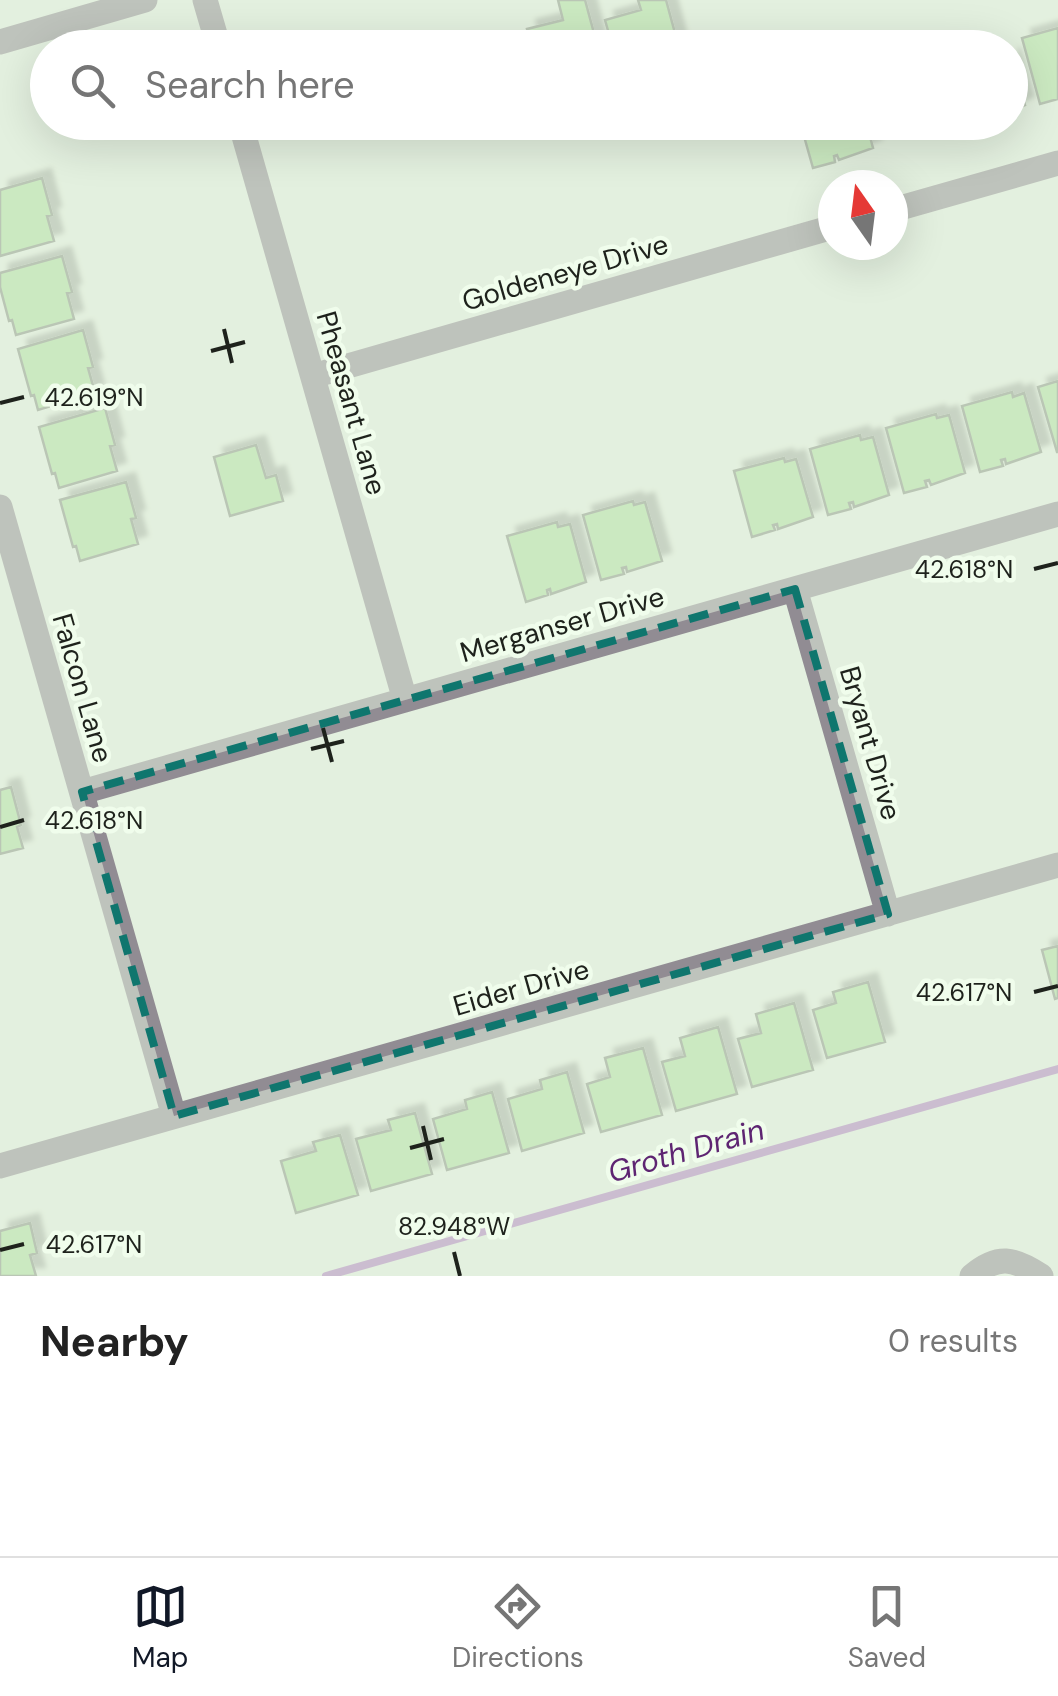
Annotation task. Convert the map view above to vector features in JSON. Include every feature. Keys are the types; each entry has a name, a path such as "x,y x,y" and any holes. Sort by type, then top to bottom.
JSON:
{"street":[{"path":"42,30 146,0"},
{"path":"205,0 214,30"},
{"path":"0,42 30,33"},
{"name":"Pheasant Lane","path":"245,140 405,700"},
{"path":"908,206 1058,162"},
{"name":"Goldeneye Drive","path":"313,376 818,231"},
{"name":"Falcon Lane","path":"0,508 174,1116"},
{"name":"Merganser Drive","path":"82,792 1058,514"},
{"name":"Bryant Drive","path":"796,589 888,914"},
{"name":"Eider Drive","path":"0,1166 1058,866"},
{"path":"972,1276 987,1264 1006,1260 1041,1276"}],"highlighted area":[{"path":"795,589 888,914 174,1116 82,792"}],"building":[{"path":"558,0 585,0 593,30 527,30 527,29 563,20"},
{"path":"638,0 666,0 674,30 608,30 605,20 641,10"},
{"path":"1058,28 1058,99 1040,104 1028,60 1028,36"},
{"path":"805,140 871,140 873,148 839,160 834,156 835,162 813,168"},
{"path":"42,178 54,241 0,256 0,190"},
{"path":"62,256 72,292 67,293 74,319 16,335 0,287 0,273"},
{"path":"83,330 95,393 38,410 18,349"},
{"path":"1058,381 1058,452 1057,452 1038,387"},
{"path":"1012,392 1013,397 1024,393 1041,452 1006,464 1005,459 1001,460 1003,466 980,472 962,406"},
{"path":"105,408 117,471 59,488 39,427"},
{"path":"936,414 937,418 949,415 965,473 931,485 929,480 925,481 927,487 904,493 886,428"},
{"path":"860,435 861,440 873,437 889,495 854,507 853,502 849,503 851,509 828,515 810,449"},
{"path":"256,445 266,478 276,475 283,501 230,516 214,457"},
{"path":"784,458 785,462 796,459 813,517 778,529 777,524 773,525 775,530 752,537 734,471"},
{"path":"126,482 138,544 80,561 60,500"},
{"path":"633,501 634,505 645,502 662,561 627,572 626,567 622,568 624,574 601,580 583,515"},
{"path":"557,522 558,527 570,524 586,582 551,594 547,590 548,595 526,602 507,536"},
{"path":"11,787 23,848 0,854 0,790"},
{"path":"1058,946 1058,998 1055,999 1042,950"},
{"path":"868,982 885,1042 827,1058 813,1010 836,1003 833,992"},
{"path":"794,1003 813,1070 752,1087 738,1039 761,1033 756,1014"},
{"path":"718,1027 737,1094 676,1111 662,1062 685,1056 680,1038"},
{"path":"643,1048 662,1115 601,1132 587,1084 610,1077 605,1058"},
{"path":"567,1072 584,1133 522,1151 508,1099 542,1089 540,1080"},
{"path":"492,1092 509,1153 447,1170 433,1119 467,1109 465,1100"},
{"path":"415,1113 432,1174 371,1191 356,1139 391,1130 388,1120"},
{"path":"340,1135 358,1195 296,1213 281,1161 316,1151 313,1142"},
{"path":"30,1223 37,1253 30,1255 36,1276 0,1276 0,1231"}],"waterway":[{"name":"Groth Drain","path":"326,1276 1058,1069"}]}
